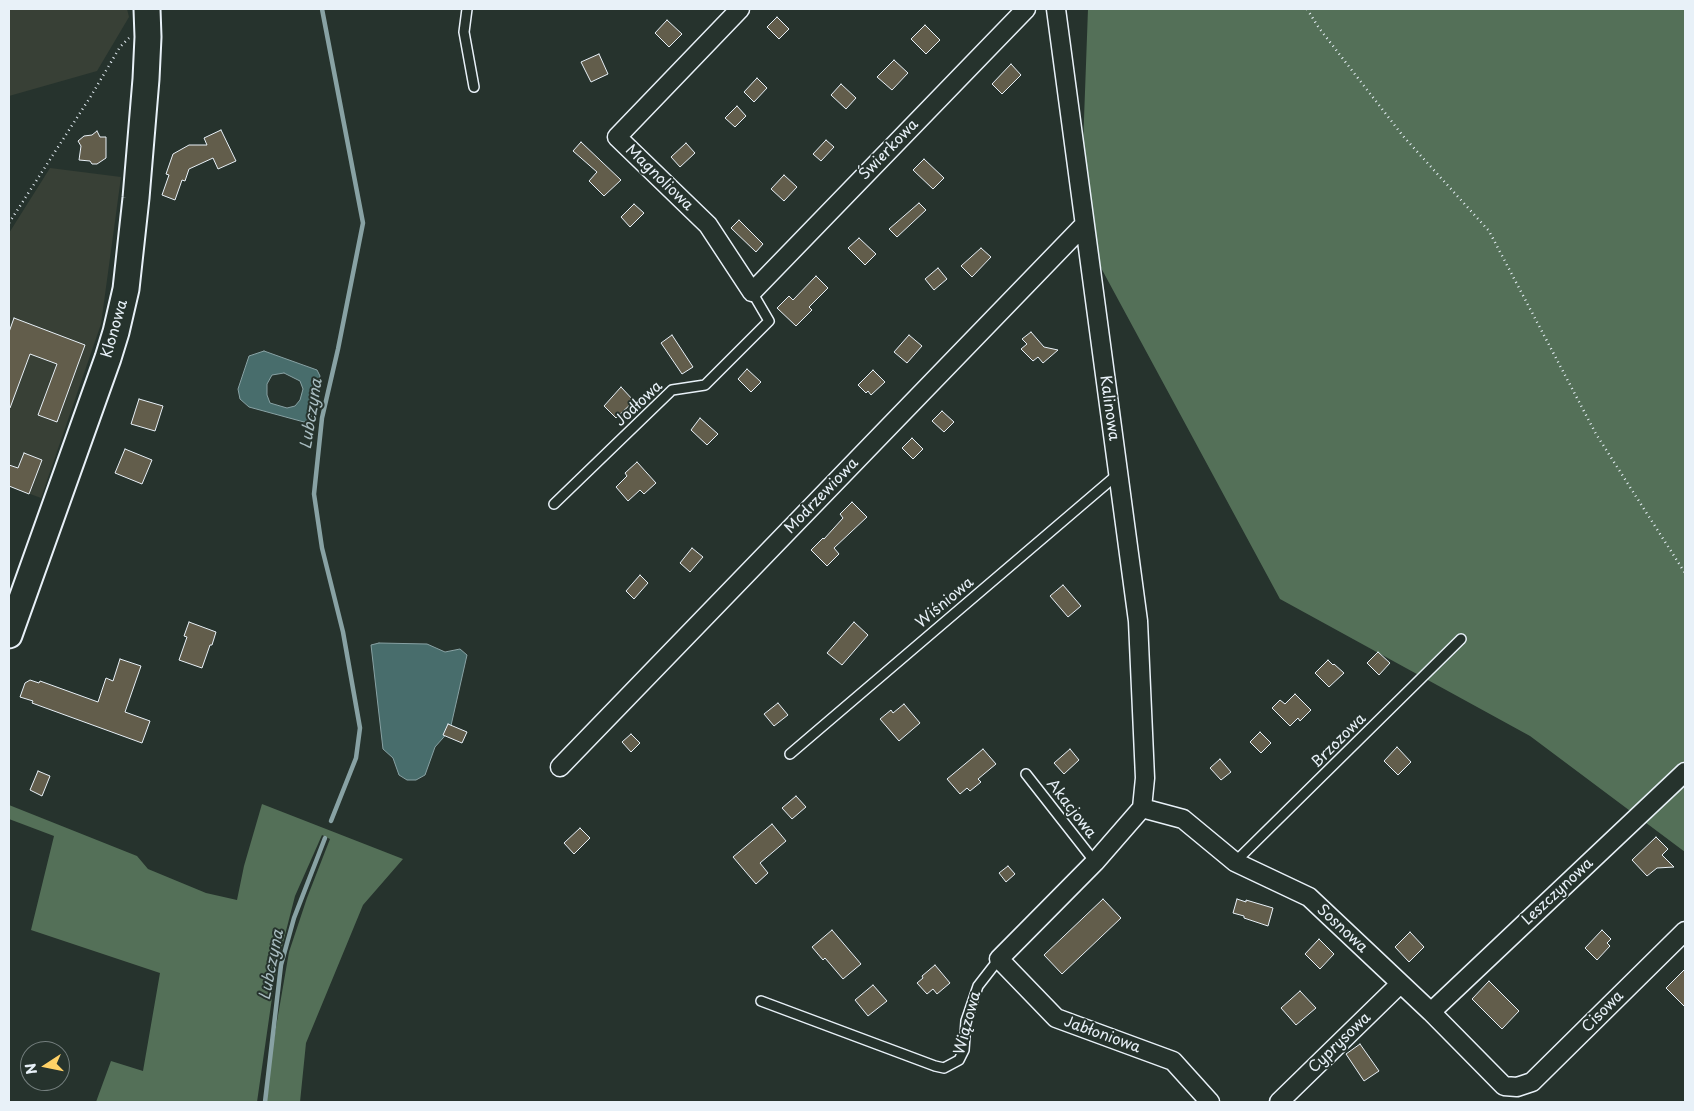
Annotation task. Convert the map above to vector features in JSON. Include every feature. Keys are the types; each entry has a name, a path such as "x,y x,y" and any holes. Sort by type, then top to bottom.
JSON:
{"street":[{"name":"Magnoliowa","path":"740,9 616,137 708,225 752,292"},
{"name":"Świerkowa","path":"752,292 1026,9"},
{"name":"Kalinowa","path":"1056,9 1138,622 1145,778 1142,808"},
{"name":"Klonowa","path":"9,635 108,358 123,303 129,274 146,79 147,16"},
{"name":"Modrzewiowa","path":"560,767 1084,225"},
{"name":"Leszczynowa","path":"1431,1012 1685,772"},
{"name":"Wiązowa","path":"999,959 1095,862 1142,808"},
{"name":"Sosnowa","path":"1142,808 1184,819 1235,862 1308,897 1431,1012 1504,1086 1517,1087"},
{"name":"Cisowa","path":"1517,1087 1532,1082 1685,931"},
{"name":"Jabłoniowa","path":"999,959 1056,1018 1173,1061 1210,1102"},
{"name":"Cyprysowa","path":"1279,1102 1400,984"}],"lane":[{"path":"467,9 464,32 474,87"},
{"name":"Jodłowa","path":"554,504 672,390 705,385 769,321 752,292"},
{"name":"Wiśniowa","path":"790,754 1118,474"},
{"name":"Brzozowa","path":"1235,862 1461,639"},
{"name":"Akacjowa","path":"1026,774 1095,862"},
{"name":"Wiązowa","path":"761,1002 944,1068 959,1060 964,1050 966,1020 978,986 999,959"}],"path":[{"path":"1307,9 1319,28 1403,136 1489,231 1596,434 1685,573"},
{"path":"9,223 91,96 120,47 147,16"}],"shaded area":[{"path":"9,9 127,9 129,17 97,71 9,96"},
{"path":"50,168 121,177 101,324 41,498 9,486 9,233"}],"green space":[{"path":"1088,9 1685,9 1685,852 1530,736 1280,599 1080,229"},
{"path":"262,804 403,859 363,905 306,1043 300,1102 265,1102 289,952 330,839 322,835 295,896 276,970 257,1102 96,1102 111,1061 143,1071 160,973 31,930 54,836 9,819 9,805 137,856 148,869 206,893 237,900 244,866"}],"water":[{"path":"264,351 317,370 320,376 313,399 311,420 304,422 249,407 240,399 238,389 249,356","holes":["284,373 300,381 303,389 300,400 295,406 287,408 270,403 267,395 267,384 272,375"]},
{"path":"379,643 427,644 445,652 460,649 467,655 450,730 435,747 425,775 416,780 407,780 399,775 393,758 383,749 371,645"}],"building":[{"path":"777,17 789,29 779,39 767,27"},
{"path":"667,20 682,34 669,47 655,33"},
{"path":"925,25 940,40 926,54 911,39"},
{"path":"599,54 608,74 591,82 581,62"},
{"path":"894,60 908,73 892,90 877,77"},
{"path":"1011,64 1021,75 1002,94 992,84"},
{"path":"757,78 767,88 754,102 744,92"},
{"path":"841,84 856,98 846,109 831,95"},
{"path":"737,106 746,116 735,127 725,118"},
{"path":"221,130 236,161 218,169 213,158 189,169 185,181 182,180 175,200 162,195 169,175 166,174 173,154 189,145 207,145 204,138"},
{"path":"97,131 100,137 106,137 106,158 97,164 79,160 81,146 78,141 84,136 92,135"},
{"path":"826,140 834,147 821,161 813,154"},
{"path":"581,142 621,180 604,196 589,181 597,172 573,151"},
{"path":"686,143 695,153 680,167 671,157"},
{"path":"924,159 944,178 933,189 913,170"},
{"path":"784,175 797,187 784,201 771,189"},
{"path":"919,203 926,210 897,237 889,229"},
{"path":"634,204 644,213 630,227 621,217"},
{"path":"739,220 763,244 756,252 731,228"},
{"path":"859,238 876,254 865,265 848,248"},
{"path":"981,248 991,257 972,277 961,266"},
{"path":"938,268 947,279 934,290 925,279"},
{"path":"816,276 828,288 809,307 812,310 796,326 777,308 789,296 793,300"},
{"path":"14,318 85,345 57,422 38,415 57,364 30,354 9,408 9,332"},
{"path":"1031,332 1044,347 1058,350 1043,363 1038,357 1033,361 1021,349 1027,344 1022,339"},
{"path":"672,335 693,367 682,374 661,343"},
{"path":"909,335 922,346 907,363 894,352"},
{"path":"747,369 761,382 751,392 738,379"},
{"path":"873,370 885,382 871,395 858,385"},
{"path":"621,387 634,401 616,418 604,406"},
{"path":"139,399 163,406 155,431 131,424"},
{"path":"942,411 954,422 944,432 932,421"},
{"path":"700,418 718,434 707,445 691,430"},
{"path":"912,438 923,449 913,459 902,448"},
{"path":"125,449 152,460 142,484 115,473"},
{"path":"24,453 42,460 29,494 9,486 9,465 18,468"},
{"path":"637,462 656,483 644,494 640,490 628,501 616,487 627,476 625,473"},
{"path":"852,502 867,517 834,548 839,554 827,566 811,550 843,518 840,514"},
{"path":"692,548 703,557 690,572 680,563"},
{"path":"640,575 648,583 634,599 626,591"},
{"path":"1063,585 1081,606 1068,617 1050,596"},
{"path":"189,622 216,632 202,668 179,660 187,637 184,636"},
{"path":"854,622 868,635 842,665 827,653"},
{"path":"1378,652 1390,663 1379,675 1367,663"},
{"path":"120,659 141,666 125,712 150,721 142,743 20,697 25,683 30,680 39,683 40,681 98,702 106,678 113,681"},
{"path":"1328,660 1344,673 1329,687 1315,673"},
{"path":"1295,694 1311,710 1300,721 1298,718 1290,726 1272,708 1280,700 1285,704"},
{"path":"778,703 788,715 774,726 764,714"},
{"path":"904,704 920,723 899,741 880,719 891,710 893,713"},
{"path":"448,724 467,732 462,743 443,735"},
{"path":"1260,732 1271,743 1261,753 1250,742"},
{"path":"631,734 640,743 631,752 622,742"},
{"path":"1397,747 1411,762 1398,775 1384,761"},
{"path":"983,749 996,764 978,779 981,782 970,791 967,788 960,794 947,779"},
{"path":"1070,749 1079,760 1064,774 1054,763"},
{"path":"1220,759 1231,772 1221,780 1210,768"},
{"path":"38,771 50,776 42,796 30,790"},
{"path":"796,796 806,807 792,819 782,808"},
{"path":"772,824 786,841 760,863 768,873 756,884 733,857"},
{"path":"580,828 590,838 574,854 564,843"},
{"path":"1656,837 1668,849 1662,855 1674,867 1657,868 1647,876 1632,860"},
{"path":"1008,866 1015,874 1006,882 999,873"},
{"path":"1103,899 1121,918 1062,974 1044,955"},
{"path":"1237,899 1273,908 1268,926 1233,913"},
{"path":"832,930 861,964 843,979 825,958 823,960 812,947"},
{"path":"1602,930 1611,939 1607,943 1610,946 1597,960 1585,948"},
{"path":"1410,932 1424,947 1409,962 1395,947"},
{"path":"1319,939 1334,954 1320,969 1305,954"},
{"path":"935,965 950,983 937,994 933,989 927,994 917,983"},
{"path":"1685,969 1685,1007 1666,988"},
{"path":"1489,981 1519,1011 1502,1029 1472,999"},
{"path":"873,985 887,1001 868,1016 855,1000"},
{"path":"1300,991 1316,1008 1296,1025 1281,1008"},
{"path":"1360,1044 1379,1071 1364,1081 1346,1054"}],"waterway":[{"name":"Lubczyna","path":"322,9 363,223 322,418 314,494 322,548 343,632 360,728 356,758 331,821"},
{"name":"Lubczyna","path":"265,1102 281,965 294,918 325,838"}]}
